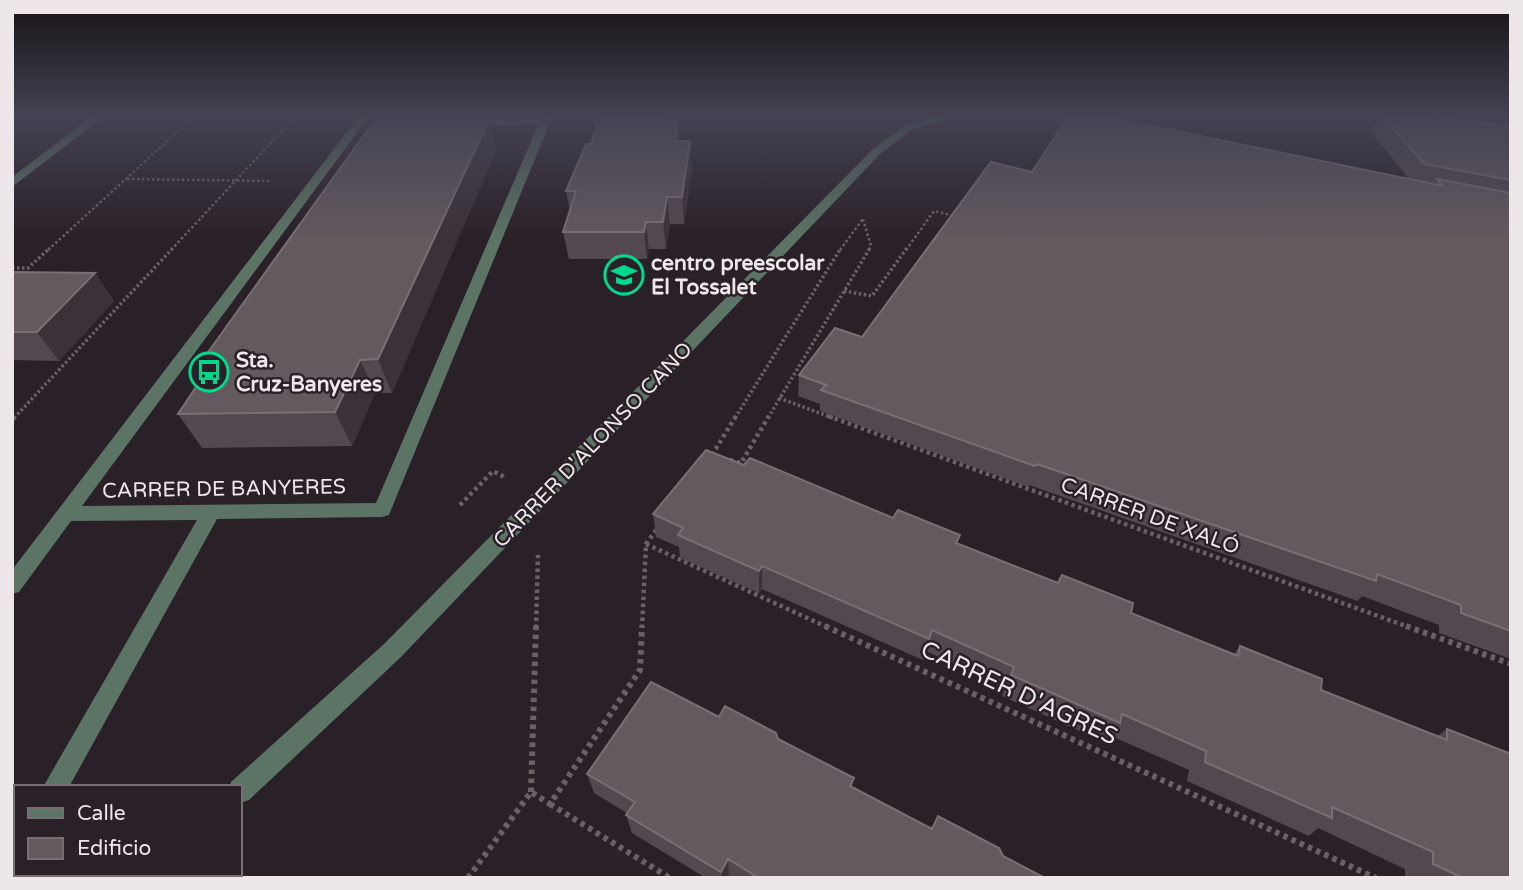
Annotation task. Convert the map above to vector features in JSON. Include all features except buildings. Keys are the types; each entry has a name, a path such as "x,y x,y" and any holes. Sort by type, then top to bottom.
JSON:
{"street":[{"path":"12,183 47,157"},
{"path":"12,586 336,157"},
{"name":"CARRER DE BANYERES","path":"66,514 382,510 530,157"},
{"name":"CARRER D'ALONSO CANO","path":"242,788 393,650 872,157"},
{"path":"56,785 211,513"}],"path":[{"path":"12,268 28,268 150,157"},
{"path":"12,420 258,157"},
{"path":"126,178 275,181"},
{"path":"844,291 872,296 934,211 960,218"},
{"path":"713,453 741,463 871,246 863,219"},
{"path":"706,464 845,242"},
{"name":"CARRER DE XALÓ","path":"779,398 1511,664"},
{"path":"460,505 493,471 512,481"},
{"path":"550,804 640,670 646,544 661,524"},
{"path":"468,878 531,792 538,542"},
{"name":"CARRER D'AGRES","path":"646,544 1376,878"},
{"path":"531,792 670,878"}],"place":[{"name":"centro preescolar El Tossalet","path":"624,275"},
{"name":"Sta. Cruz-Banyeres","path":"209,372"}]}
